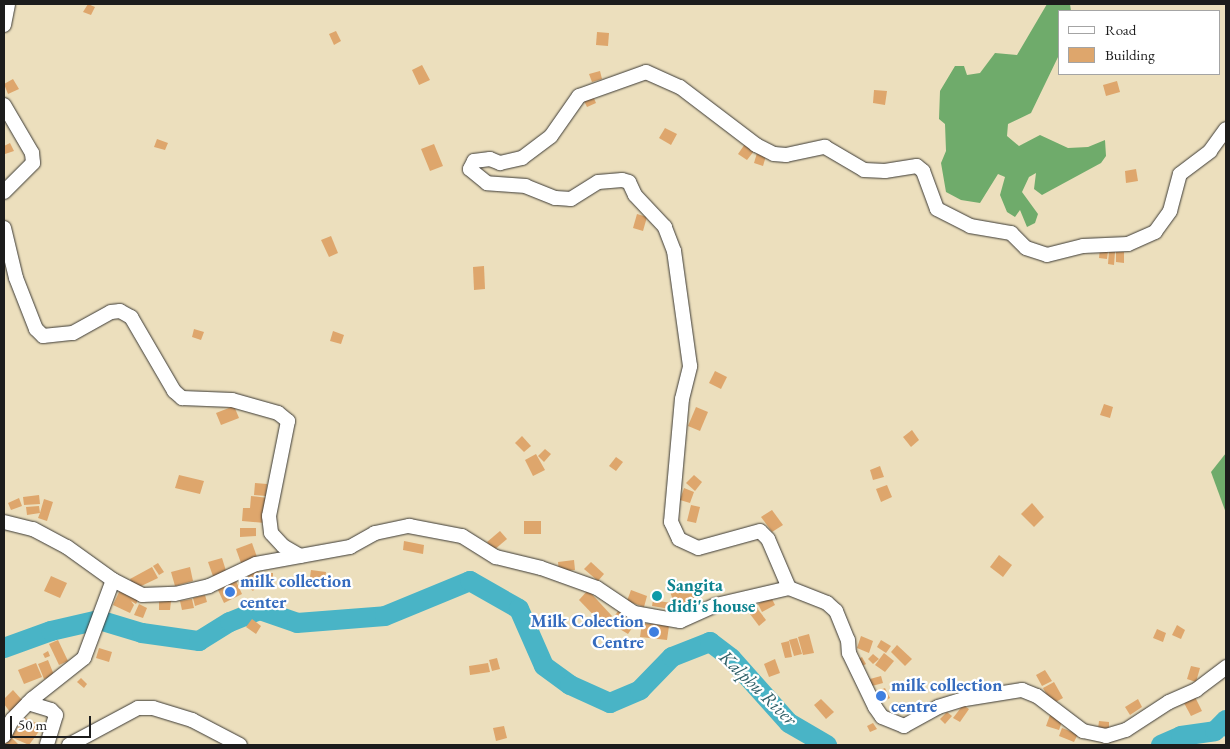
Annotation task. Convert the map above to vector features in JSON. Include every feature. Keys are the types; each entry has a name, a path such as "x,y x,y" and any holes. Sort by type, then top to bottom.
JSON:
{"street":[{"path":"4,25 8,4"},
{"path":"789,588 779,560 768,539 760,532 698,548 679,539 671,522 682,399 690,366 674,251 670,236 660,221 635,195 629,182 622,180 598,182 570,199 555,198 526,186 487,183 470,169 474,161 485,159 500,163 522,158 551,136 579,96 646,72 680,87 756,145 774,154 786,155 825,147 864,170 885,171 917,166 923,171 937,209 970,226 1011,233 1026,248 1047,255 1083,246 1128,244 1156,232 1170,211 1180,174 1210,150 1226,129"},
{"path":"4,105 32,153 33,163 4,192"},
{"path":"4,228 16,278 36,329 43,336 73,333 111,312 120,311 135,322 174,391 182,398 232,400 278,413 288,421 269,516 271,533 283,546 300,556"},
{"path":"4,522 20,524 50,538 88,561 112,580 142,596 175,594 209,586 256,564 350,546 396,527 430,530 462,536 509,563 541,568 590,585 634,613 680,621 716,605 789,588 827,603 836,611 848,640 849,653 875,707 882,717 904,726 938,707 965,699 1022,690 1037,696 1083,731 1106,736 1126,730 1169,702 1196,690 1226,668"},
{"path":"4,736 12,720 28,703 84,658 112,580"},
{"path":"28,703 51,710 56,715 47,745"},
{"path":"69,745 138,708 153,708 185,717 240,745"}],"green space":[{"path":"1047,4 1070,4 1071,10 1058,10 1058,57 1031,113 1008,124 1007,136 1019,146 1040,135 1068,148 1088,147 1105,140 1106,156 1101,163 1042,195 1034,189 1036,173 1029,177 1022,192 1038,214 1035,223 1027,227 1020,210 1015,217 1007,212 1000,195 1005,177 998,174 980,203 961,200 946,192 941,163 946,151 945,124 939,119 940,91 955,66 964,66 967,75 980,73 995,53 1017,55"},
{"path":"1226,453 1226,513 1211,472"}],"building":[{"path":"88,4 95,7 91,15 83,12"},
{"path":"336,31 341,41 334,45 329,34"},
{"path":"597,32 609,33 608,46 596,45"},
{"path":"422,65 430,80 419,85 412,70"},
{"path":"600,71 602,79 592,82 589,74"},
{"path":"13,79 19,89 8,94 4,84"},
{"path":"1117,81 1120,92 1106,96 1103,85"},
{"path":"874,90 887,91 885,105 873,103"},
{"path":"592,94 596,103 587,107 583,99"},
{"path":"665,128 677,134 671,145 659,138"},
{"path":"157,139 168,143 165,150 154,147"},
{"path":"10,143 14,151 5,154 4,146"},
{"path":"434,144 443,166 430,171 421,149"},
{"path":"745,144 754,151 747,160 738,154"},
{"path":"757,153 766,156 763,166 754,163"},
{"path":"1136,169 1138,181 1126,183 1125,171"},
{"path":"637,214 647,217 643,231 633,228"},
{"path":"331,236 338,253 329,257 321,240"},
{"path":"1100,249 1108,251 1107,259 1099,258"},
{"path":"1109,251 1115,252 1114,265 1108,264"},
{"path":"1116,252 1124,252 1124,263 1116,262"},
{"path":"484,266 485,289 474,290 473,267"},
{"path":"194,329 204,332 201,340 192,337"},
{"path":"333,331 344,335 341,344 330,341"},
{"path":"715,371 727,377 721,389 709,383"},
{"path":"1104,404 1113,407 1110,418 1100,415"},
{"path":"234,406 239,418 221,425 216,413"},
{"path":"696,407 708,412 700,431 688,426"},
{"path":"912,430 919,440 911,447 903,437"},
{"path":"522,436 531,446 524,452 515,443"},
{"path":"545,449 551,454 544,462 538,456"},
{"path":"536,454 545,470 533,476 525,460"},
{"path":"616,457 623,462 616,471 609,466"},
{"path":"880,466 884,477 873,480 870,470"},
{"path":"179,475 204,481 200,494 175,488"},
{"path":"694,475 702,482 695,491 686,483"},
{"path":"255,483 267,484 266,496 254,495"},
{"path":"887,485 892,497 881,502 876,489"},
{"path":"684,488 694,492 690,503 680,500"},
{"path":"39,495 40,504 24,505 23,497"},
{"path":"251,496 268,498 265,523 242,521 243,508 250,508"},
{"path":"19,498 22,506 11,510 8,503"},
{"path":"44,499 53,502 47,521 38,518"},
{"path":"1032,503 1044,517 1034,527 1021,514"},
{"path":"691,505 700,507 696,523 687,521"},
{"path":"39,506 40,513 27,515 26,507"},
{"path":"772,510 783,525 772,532 761,517"},
{"path":"524,521 541,521 541,534 524,534"},
{"path":"240,528 256,528 256,536 240,537"},
{"path":"500,531 507,539 494,550 487,542"},
{"path":"404,541 424,545 423,554 403,550"},
{"path":"252,543 257,557 241,563 236,549"},
{"path":"999,555 1012,565 1003,577 990,567"},
{"path":"222,558 227,574 214,579 208,562"},
{"path":"574,560 575,570 559,572 558,562"},
{"path":"591,562 604,574 598,581 584,569"},
{"path":"158,563 164,572 159,575 153,566"},
{"path":"152,567 158,578 135,589 130,579"},
{"path":"190,567 193,581 175,586 171,572"},
{"path":"254,569 264,577 253,591 243,583"},
{"path":"311,570 326,572 324,586 309,584"},
{"path":"265,573 273,573 273,585 264,584"},
{"path":"51,576 67,583 60,598 44,591"},
{"name":"milk collection center","path":"236,581 242,594 224,603 218,590"},
{"path":"689,582 695,601 675,607 669,588"},
{"path":"120,590 139,598 136,604 131,601 134,605 130,613 113,605"},
{"path":"588,590 612,616 603,625 579,600"},
{"path":"631,590 647,596 644,607 627,601"},
{"name":"Sangita didi's house","path":"652,593 663,594 663,600 651,599"},
{"path":"205,595 207,602 195,606 193,598"},
{"path":"771,597 775,605 762,612 758,604"},
{"path":"192,599 194,608 182,610 180,601"},
{"path":"653,600 671,603 670,609 652,606"},
{"path":"159,601 171,601 170,610 159,610"},
{"path":"139,604 147,608 143,618 134,615"},
{"path":"757,608 766,620 759,626 750,614"},
{"path":"618,611 636,622 628,634 610,623"},
{"path":"252,619 261,626 256,634 246,627"},
{"name":"Milk Colection Centre","path":"642,623 669,626 667,640 640,637"},
{"path":"1177,625 1185,630 1181,639 1172,635"},
{"path":"1157,629 1166,633 1163,642 1153,638"},
{"path":"809,634 814,653 803,655 798,637"},
{"path":"861,636 873,641 869,653 857,648"},
{"path":"797,638 802,654 794,656 789,640"},
{"path":"58,640 68,661 59,665 49,644"},
{"path":"881,640 891,646 886,653 877,647"},
{"path":"789,641 792,657 785,658 781,643"},
{"path":"897,645 912,659 905,666 891,652"},
{"path":"99,648 112,652 109,662 96,658"},
{"path":"48,651 50,656 45,658 43,654"},
{"path":"884,653 894,661 885,672 875,665"},
{"path":"873,654 879,659 873,664 868,659"},
{"path":"862,657 866,664 859,668 855,661"},
{"path":"497,658 500,669 492,671 489,660"},
{"path":"775,659 780,673 769,677 764,664"},
{"path":"48,660 54,675 44,679 38,664"},
{"path":"36,663 42,677 24,684 18,670"},
{"path":"488,663 490,672 470,675 469,666"},
{"path":"1191,666 1200,668 1196,682 1187,679"},
{"path":"1045,670 1052,681 1042,686 1036,675"},
{"path":"881,676 883,683 872,686 870,679"},
{"path":"81,678 87,684 84,688 77,682"},
{"path":"1054,682 1063,698 1052,704 1043,688"},
{"name":"milk collection centre","path":"885,688 890,698 878,704 873,693"},
{"path":"13,690 22,700 10,712 4,704 4,699"},
{"path":"1195,697 1202,711 1191,716 1184,703"},
{"path":"821,699 834,712 826,719 814,705"},
{"path":"1138,699 1142,707 1130,715 1125,707"},
{"path":"963,705 969,709 960,722 953,718"},
{"path":"947,712 952,716 945,724 940,719"},
{"path":"1050,715 1063,719 1059,730 1046,726"},
{"path":"25,718 43,726 29,745 11,737"},
{"path":"1099,721 1109,722 1109,730 1098,729"},
{"path":"873,723 877,729 870,732 867,726"},
{"path":"504,726 507,738 496,741 493,728"},
{"path":"1062,728 1078,734 1074,742 1059,736"},
{"path":"11,737 19,745 4,745"}],"waterway":[{"name":"Kalphu River","path":"4,648 51,631 99,620 142,633 199,641 230,622 260,610 297,623 385,616 470,581 519,609 544,666 570,685 610,703 640,690 672,657 710,642 731,658 789,723 827,745"},
{"name":"Kalphu River","path":"1161,745 1181,736 1215,731 1226,720"},
{"path":"1215,731 1226,735"}],"place":[{"name":"milk collection center","path":"230,592"},
{"name":"Sangita didi's house","path":"657,596"},
{"name":"Milk Colection Centre","path":"654,632"},
{"name":"milk collection centre","path":"881,696"}]}
